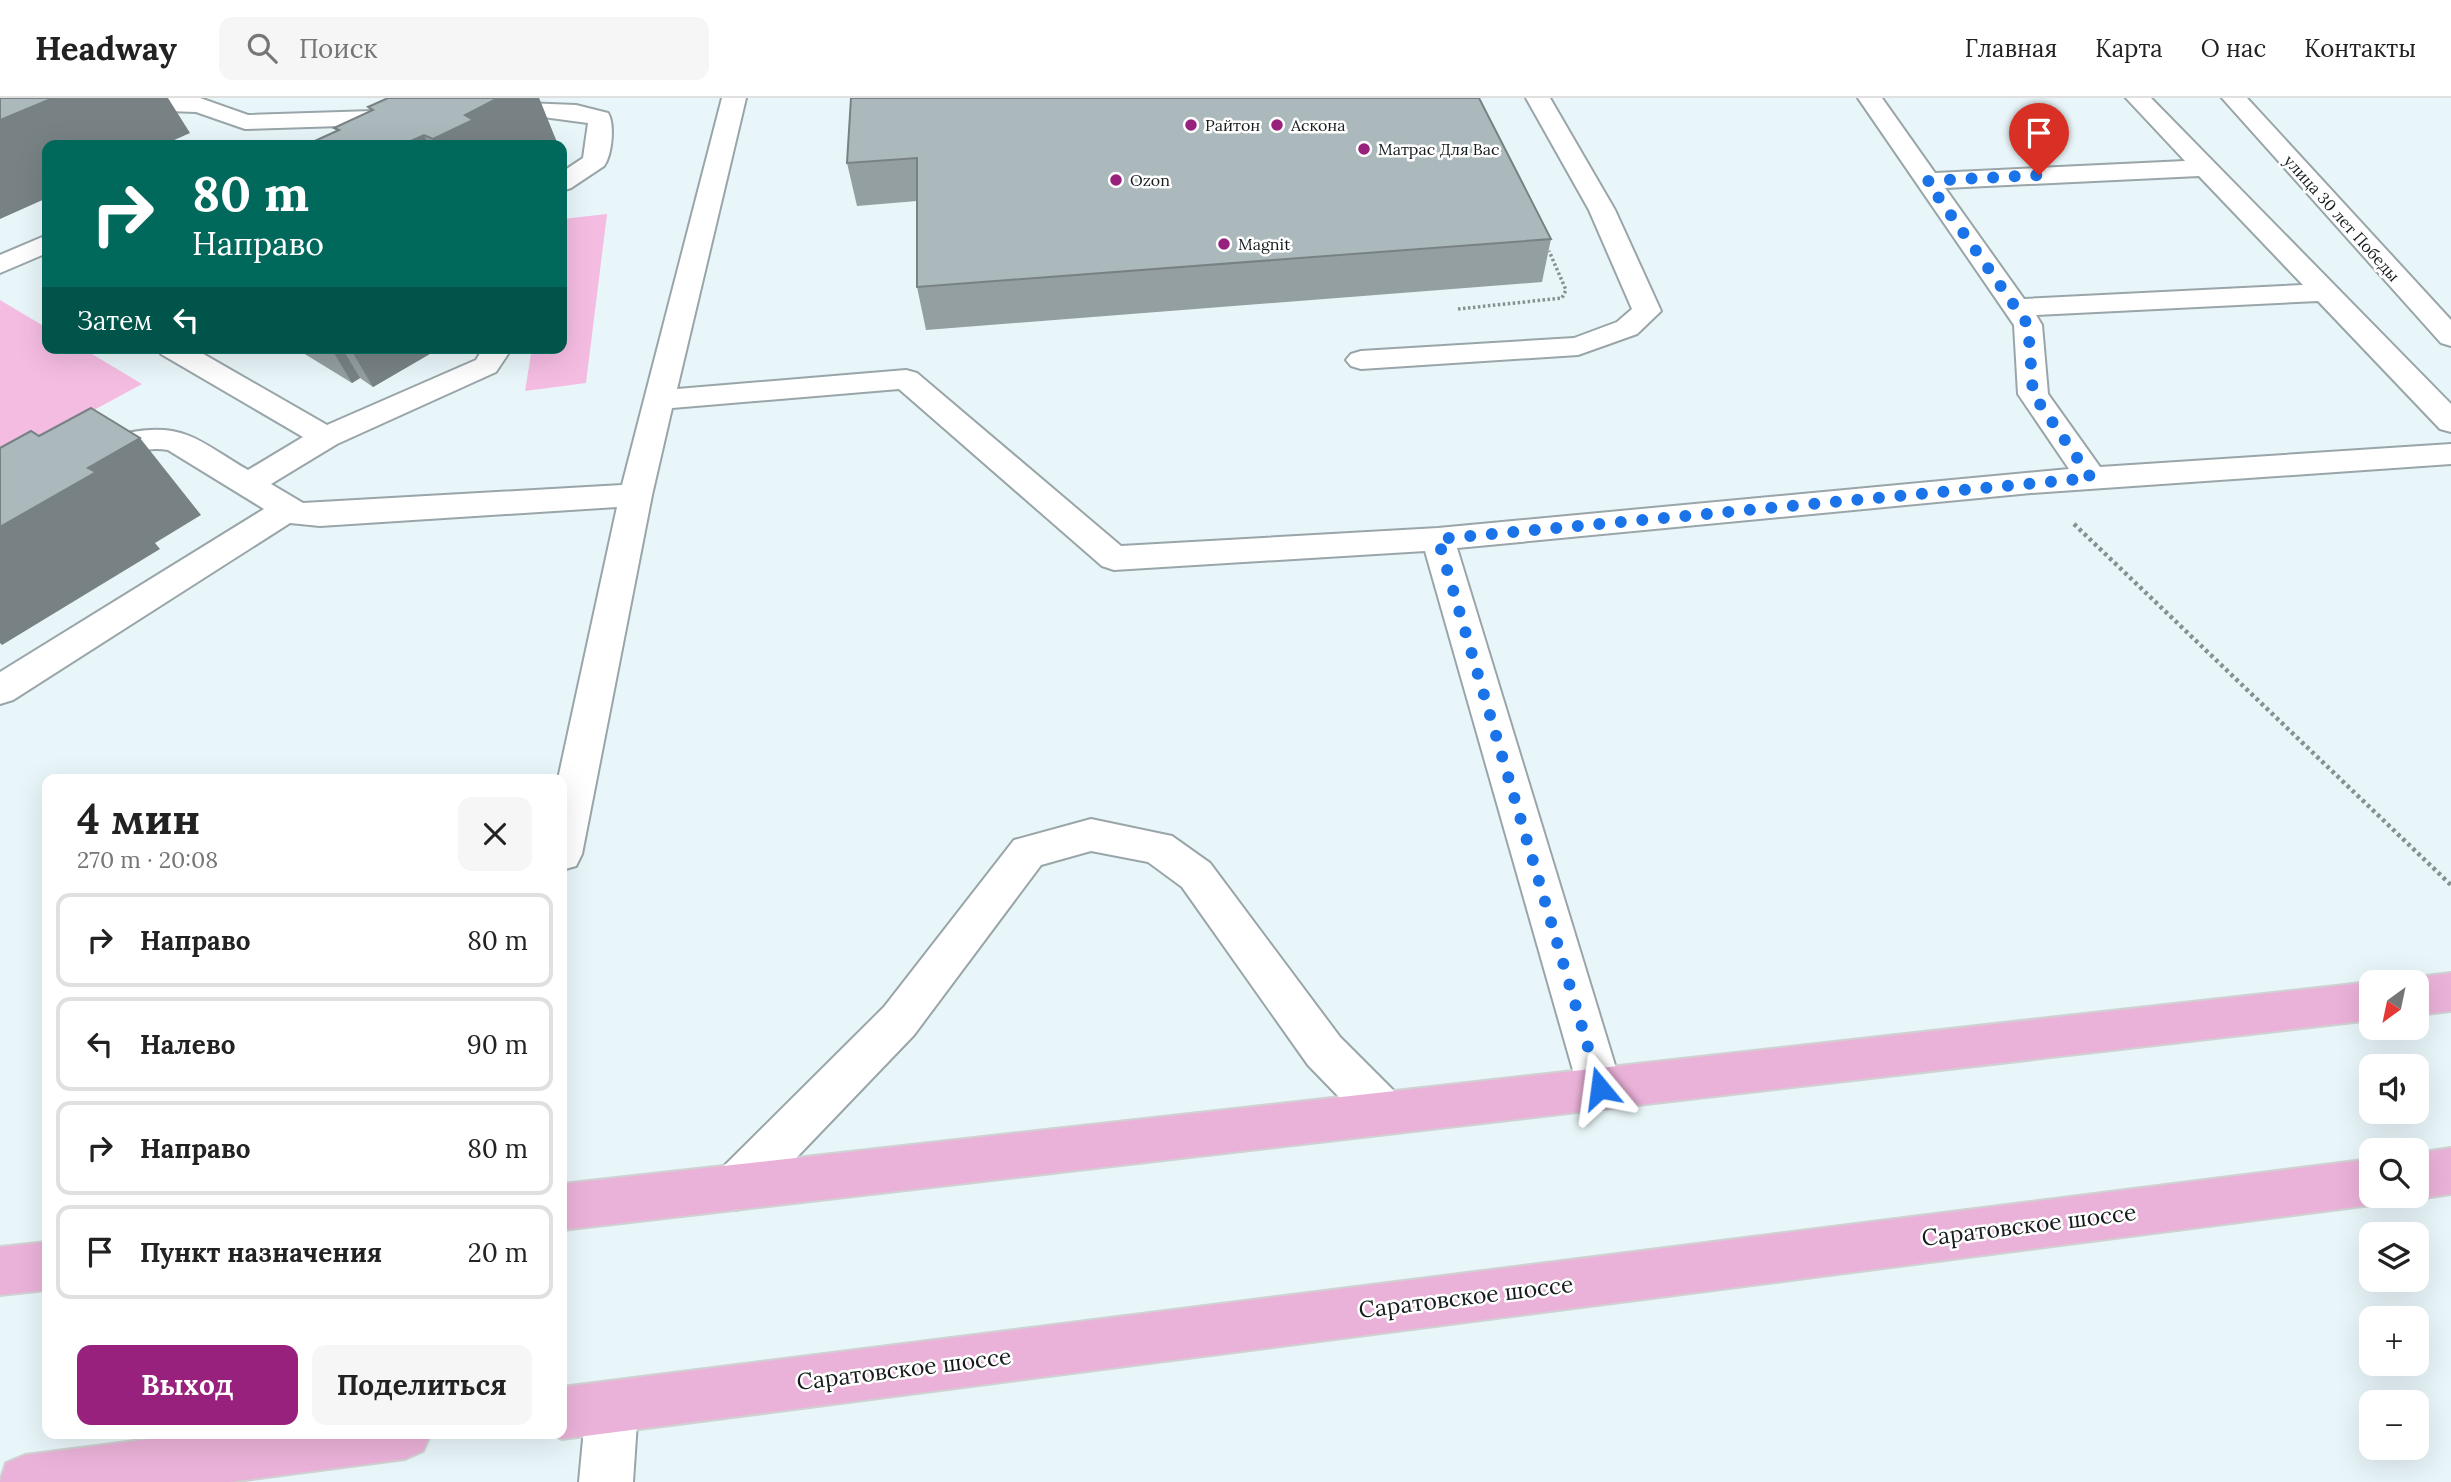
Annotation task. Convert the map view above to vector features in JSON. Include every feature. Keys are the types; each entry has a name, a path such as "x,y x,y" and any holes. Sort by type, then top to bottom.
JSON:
{"main road":[{"path":"2429,995 2451,992"},
{"path":"567,1206 2359,1002"},
{"path":"2429,1174 2451,1171"},
{"name":"Саратовское шоссе","path":"567,1412 2359,1184"},
{"path":"0,1272 42,1267"},
{"path":"25,1482 358,1439"}],"street":[{"path":"567,829 636,495 734,98"},
{"path":"1361,360 1578,346 1627,328 1647,311 1602,209 1538,98"},
{"path":"1870,98 2028,325 2033,394 2091,478"},
{"path":"2138,98 2451,422"},
{"name":"улица 30 лет Победы","path":"2234,98 2451,337"},
{"path":"98,113 128,102 190,103 245,122 575,110 599,118 600,123 595,162 567,180"},
{"path":"432,140 489,113"},
{"path":"266,140 307,121"},
{"path":"1927,181 2206,168"},
{"path":"0,265 42,249"},
{"path":"2016,308 2325,292"},
{"path":"181,354 326,437"},
{"path":"247,485 326,437 486,366 495,354"},
{"path":"659,400 905,379 1114,558 1438,539 2031,482 2451,454"},
{"path":"0,506 92,455 158,438 177,442 297,514 320,515 636,495"},
{"path":"0,690 288,509"},
{"path":"1438,539 1600,1088"},
{"path":"736,1187 899,1021 1028,852 1091,835 1158,848 1196,875 1324,1051 1385,1113"},
{"path":"606,1482 612,1407"}],"path":[{"path":"1447,310 1562,298 1566,290 1549,251"},
{"path":"2031,482 2451,885"}],"shaded area":[{"path":"607,214 586,383 525,391 531,354 567,354 567,218"},
{"path":"0,300 42,325 42,354 92,354 142,384 0,461"}],"building":[{"path":"0,98 53,98 0,120"},
{"path":"388,98 498,98 465,115 473,120 433,139 424,135 413,140 317,140 339,130 334,128 373,110 368,107"},
{"name":"Magnit","path":"851,98 1479,98 1551,239 917,287 917,158 847,163"},
{"path":"91,408 140,438 88,468 96,472 0,527 0,448 31,431 39,436"}],"place":[{"name":"Райтон","path":"1191,125"},
{"name":"Аскона","path":"1277,125"},
{"name":"Матрас Для Вас","path":"1364,149"},
{"name":"Ozon","path":"1116,180"},
{"name":"Magnit","path":"1224,244"}],"route":[{"path":"1600,1088 1438,539 2091,478 2033,394 2028,325 1927,181 2039,175"}]}
